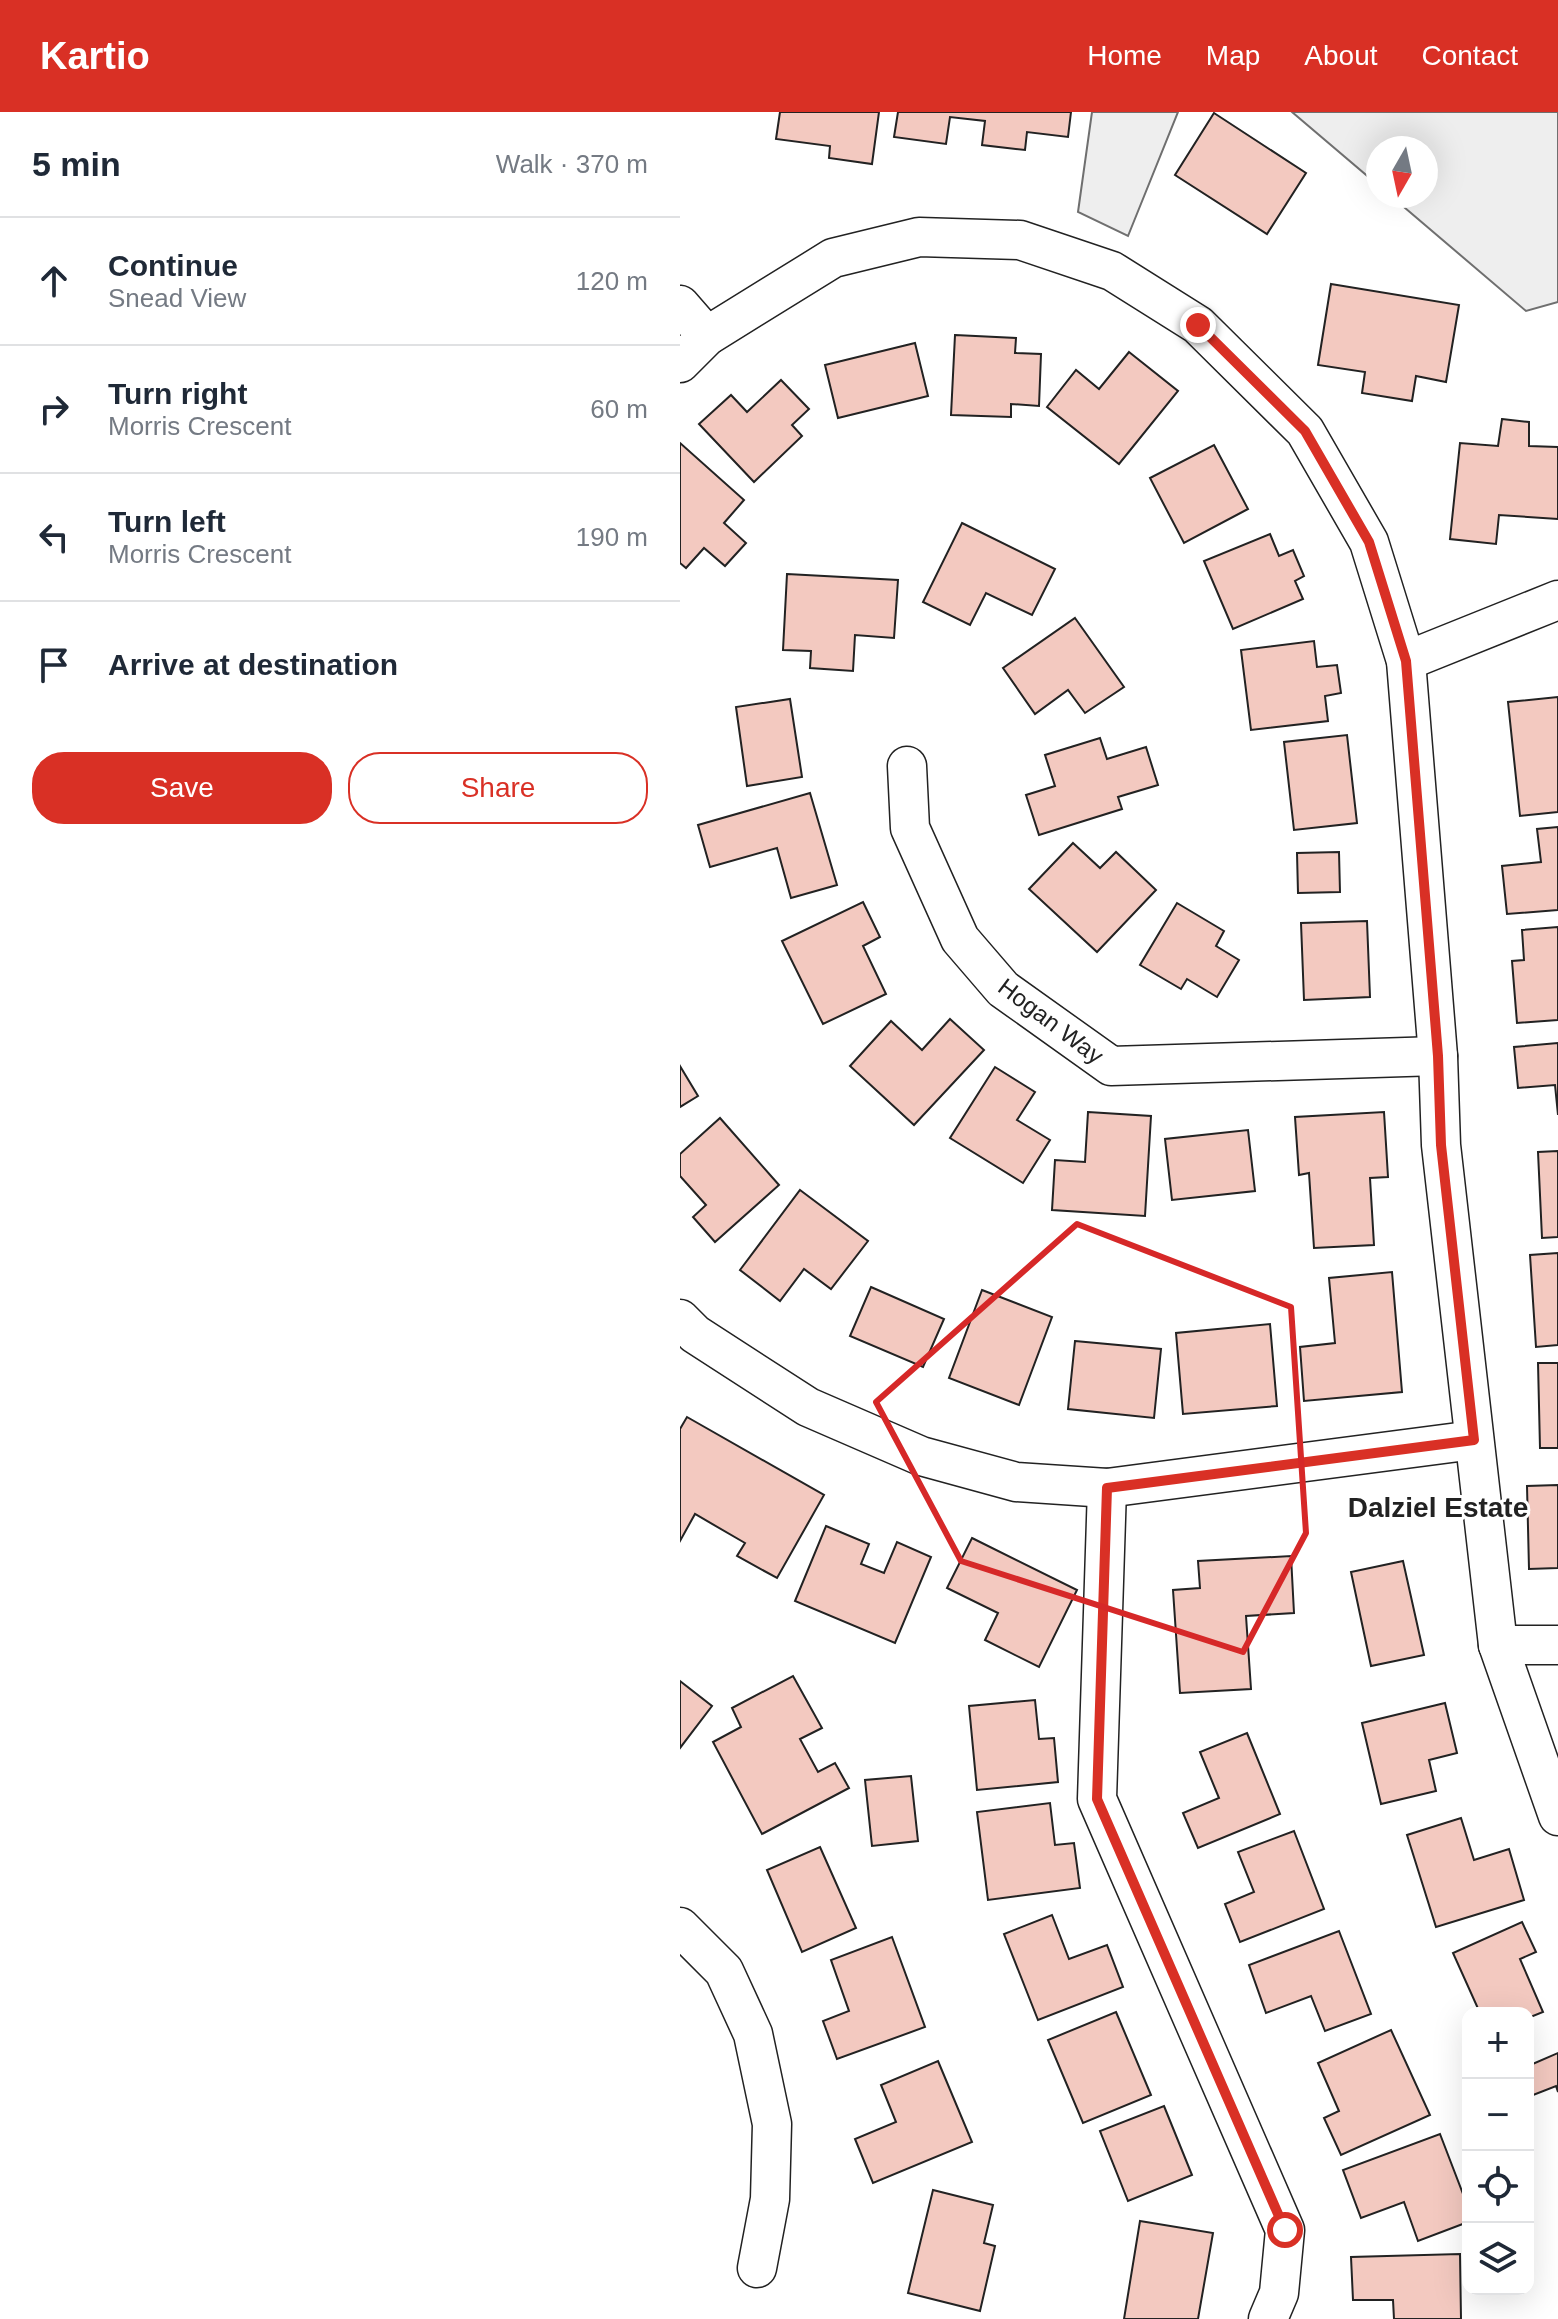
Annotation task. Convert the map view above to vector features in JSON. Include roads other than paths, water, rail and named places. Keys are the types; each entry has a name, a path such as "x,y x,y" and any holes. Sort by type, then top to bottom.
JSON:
{"street":[{"path":"680,363 707,336 833,258 919,237 1020,240 1112,271 1198,325 1305,431 1369,542 1406,661 1438,1056 1441,1145 1498,1645 1558,1816"},
{"path":"680,305 707,336"},
{"path":"1406,661 1558,600"},
{"name":"Hogan Way","path":"907,766 910,828 960,939 1003,989 1111,1066 1438,1056"},
{"path":"685,1336 808,1407 921,1456 1016,1482 1107,1488 1474,1440"},
{"path":"1107,1488 1097,1799 1285,2230 1279,2293 1268,2319"},
{"path":"1498,1645 1558,1645"},
{"path":"680,1927 724,1971 753,2034 772,2124 770,2199 757,2268"}],"district":[{"name":"Dalziel Estate","path":"1438,1507"}]}
